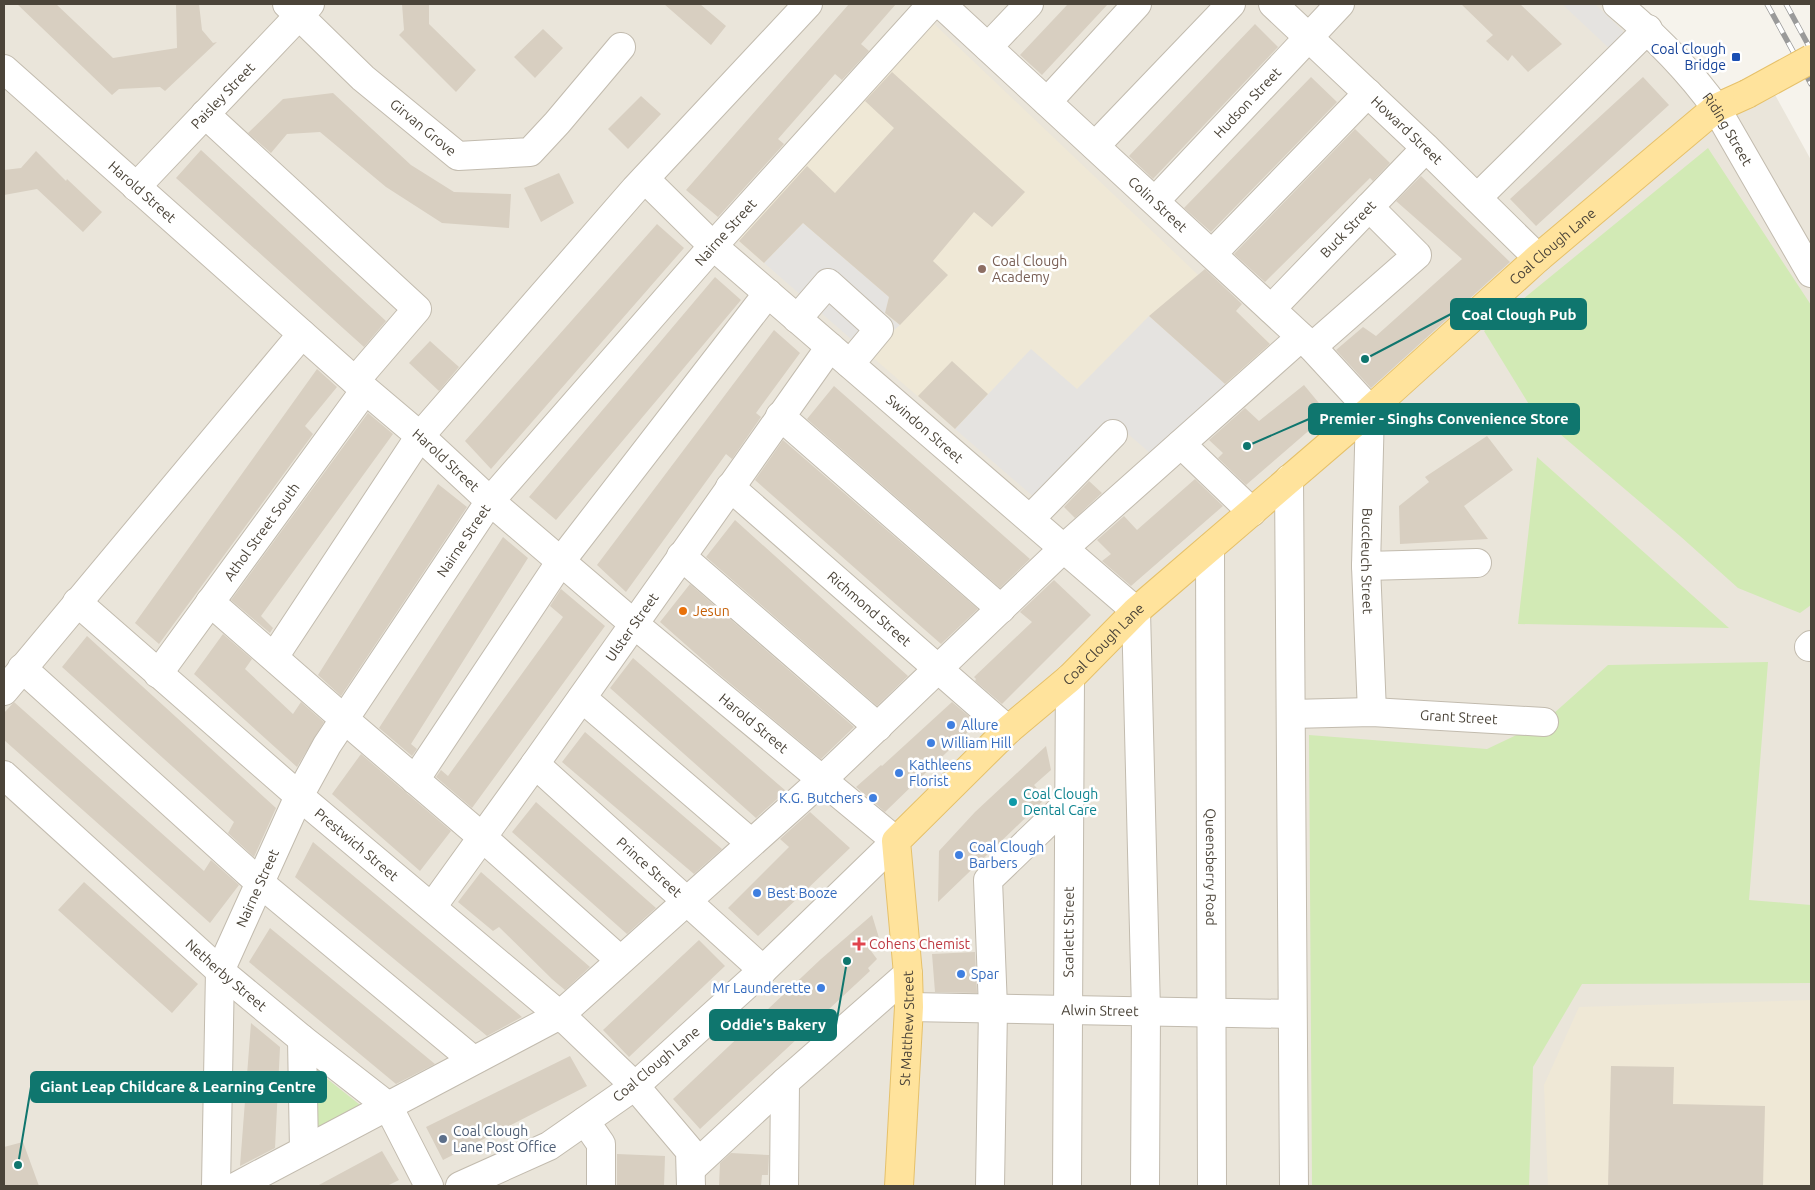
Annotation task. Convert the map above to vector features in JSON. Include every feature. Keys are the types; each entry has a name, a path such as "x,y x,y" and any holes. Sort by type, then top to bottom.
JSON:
{"main road":[{"name":"Coal Clough Lane","path":"896,841 1008,730 1070,678 1136,611 1370,410 1538,258 1716,108 1748,94 1811,59"},
{"name":"St Matthew Street","path":"896,841 908,974 909,1006 899,1186"}],"street":[{"path":"274,657 420,436 645,179 808,4"},
{"name":"Nairne Street","path":"216,1186 220,971 299,796 327,745 490,500 713,246 932,4"},
{"name":"Colin Street","path":"941,4 1307,342 1370,410"},
{"path":"988,47 1029,4"},
{"path":"1047,102 1137,4"},
{"path":"1095,146 1231,4"},
{"name":"Howard Street","path":"1274,4 1426,148 1538,258"},
{"name":"Hudson Street","path":"1155,202 1340,4"},
{"name":"Riding Street","path":"1617,4 1648,29 1698,83 1716,108 1811,273"},
{"name":"Girvan Grove","path":"299,7 363,78 458,156 530,152 621,47"},
{"name":"Paisley Street","path":"136,187 205,114 299,7"},
{"path":"1477,198 1648,29"},
{"name":"Harold Street","path":"4,69 490,500 634,624 896,841"},
{"path":"1212,254 1368,93"},
{"name":"Athol Street South","path":"158,674 360,385 417,309 205,114"},
{"name":"Buck Street","path":"1271,309 1426,148"},
{"name":"Swindon Street","path":"645,179 713,246 1136,611"},
{"path":"237,1186 560,1015 823,779 1064,548 1181,444 1417,256 1369,207"},
{"name":"Ulster Street","path":"432,907 582,698 780,416 840,355 879,328 828,283 797,318"},
{"path":"415,780 561,561 768,293"},
{"path":"4,691 302,334"},
{"name":"Buccleuch Street","path":"1370,410 1366,566 1372,712"},
{"path":"780,416 1001,609"},
{"path":"1030,519 1113,434"},
{"path":"1181,444 1252,512"},
{"path":"1289,479 1294,1186"},
{"name":"Richmond Street","path":"730,487 1008,730"},
{"name":"Queensberry Road","path":"1210,548 1212,1186"},
{"path":"681,556 878,727"},
{"path":"1366,566 1477,564"},
{"name":"Prestwich Street","path":"77,602 299,796 560,1015 635,1086 690,1151 691,1178"},
{"path":"210,602 344,720 482,837 620,960"},
{"path":"1136,611 1146,1011 1145,1186"},
{"path":"22,668 260,883 473,1060"},
{"name":"Scarlett Street","path":"1067,1186 1070,678"},
{"path":"582,698 751,843"},
{"name":"Grant Street","path":"1291,714 1372,712 1544,722"},
{"name":"Prince Street","path":"535,764 763,970"},
{"name":"Netherby Street","path":"4,775 220,971 302,1040 388,1106 429,1186"},
{"path":"990,1186 992,1008 988,880 1069,802"},
{"name":"Coal Clough Lane","path":"460,1186 549,1146 635,1086 763,970 896,841"},
{"path":"691,1178 785,1082 908,974"},
{"name":"Alwin Street","path":"909,1006 1292,1014"},
{"path":"302,1040 304,1150"},
{"path":"784,1186 785,1082"},
{"path":"584,1122 601,1144 601,1186"}],"shaded area":[{"path":"4,4 1615,4 1715,115 1774,93 1811,160 1811,1186 4,1186"},
{"path":"1562,4 1595,4 1627,35 1612,51"},
{"name":"Coal Clough Academy","path":"932,22 1276,349 1231,389 1128,434 1051,512 734,237"},
{"path":"803,223 889,297 885,314 900,325 867,353 764,263"},
{"path":"1149,316 1231,389 1156,458 1128,434 1051,512 955,429 1031,349 1077,389"},
{"path":"1811,1000 1811,1186 1548,1186 1544,1085 1579,1007"}],"green space":[{"path":"1708,148 1811,305 1811,605 1800,613 1738,588 1533,411 1484,331"},
{"path":"1537,457 1729,628 1518,624"},
{"path":"1768,662 1749,900 1811,905 1811,983 1582,984 1533,1067 1529,1186 1312,1186 1309,735 1487,749 1544,722 1608,665"},
{"path":"316,1070 364,1108 312,1134"}],"building":[{"path":"17,4 56,4 113,58 177,48 176,4 199,4 202,30 213,43 217,42 165,91 160,87 119,89 112,95"},
{"path":"402,4 429,4 429,24 476,70 456,92 399,35 404,30"},
{"path":"664,4 700,4 726,26 711,45"},
{"path":"849,4 896,4 861,44 869,51 842,80 835,74 778,139 784,144 718,217 686,190"},
{"path":"1068,4 1108,4 1042,75 1020,55"},
{"path":"1461,4 1520,4 1562,44 1528,72 1512,55 1508,61 1486,41 1493,35"},
{"path":"1255,24 1278,47 1153,179 1129,156"},
{"path":"543,29 563,48 535,78 514,57"},
{"path":"892,72 1025,192 992,227 974,212 933,261 948,275 900,325 885,313 889,297 803,223 764,263 739,241 807,166 835,193 894,128 865,101"},
{"path":"1311,77 1337,102 1211,232 1184,208"},
{"path":"1643,77 1669,105 1536,226 1510,199"},
{"path":"333,93 411,165 454,192 511,194 509,228 442,223 386,187 320,132 287,134 271,153 248,133 283,99"},
{"path":"641,96 661,114 628,149 608,129"},
{"path":"1355,129 1390,163 1373,181 1370,178 1265,282 1234,254"},
{"path":"201,150 386,321 364,347 176,178"},
{"path":"36,151 66,181 67,179 102,212 83,232 37,189 4,195 4,170 21,168"},
{"path":"559,173 574,203 541,222 524,188"},
{"path":"1421,176 1510,262 1371,388 1336,350 1363,327 1376,336 1462,259 1396,201"},
{"path":"657,224 684,248 491,469 465,441"},
{"path":"1205,269 1242,304 1236,311 1270,344 1225,384 1149,316"},
{"path":"715,277 741,300 556,520 529,497"},
{"path":"774,330 800,353 756,413 761,417 732,459 726,454 626,592 597,565"},
{"path":"430,341 459,367 439,391 409,363"},
{"path":"952,361 988,394 955,429 918,396"},
{"path":"317,369 337,387 305,426 313,434 159,644 135,623"},
{"path":"1304,385 1328,414 1246,485 1218,458 1223,453 1209,440 1245,408 1259,421"},
{"path":"834,386 1030,559 1000,588 807,419"},
{"path":"368,413 393,434 261,616 273,628 270,633 231,600"},
{"path":"1487,436 1513,470 1464,506 1488,539 1400,544 1399,506 1429,482 1425,477"},
{"path":"783,440 978,609 941,644 755,480"},
{"path":"1195,479 1223,506 1131,586 1102,561 1111,554 1097,540 1124,516 1137,530"},
{"path":"1089,481 1102,493 1075,518 1064,507"},
{"path":"438,484 467,507 341,696 318,675"},
{"path":"735,520 908,676 877,706 706,557"},
{"path":"503,537 528,558 411,744 417,749 412,756 379,728"},
{"path":"1054,580 1091,615 1002,704 975,681 974,677 1032,622 1020,612"},
{"path":"690,584 854,727 821,759 660,622"},
{"path":"561,589 605,626 472,808 436,777 441,770 448,776 563,617 550,606"},
{"path":"223,634 252,659 245,669 293,714 301,702 324,722 297,767 194,674"},
{"path":"87,636 276,808 254,857 228,833 234,822 62,667"},
{"path":"633,658 786,791 756,818 610,688"},
{"path":"14,702 204,871 211,860 239,885 210,923 4,740 4,713"},
{"path":"952,702 977,723 885,812 856,787 882,766"},
{"path":"585,732 722,849 694,874 562,762"},
{"path":"1046,746 1051,770 1034,785 1046,798 938,902 939,851 975,812"},
{"path":"361,754 451,831 420,871 332,794"},
{"path":"536,802 656,908 627,934 512,832"},
{"path":"810,812 850,848 758,936 728,908 789,847 780,839"},
{"path":"313,842 522,1017 487,1036 295,877"},
{"path":"481,872 590,967 565,990 499,927 493,931 458,902"},
{"path":"84,882 198,984 172,1013 58,910"},
{"path":"872,915 879,938 868,947 877,959 868,968 870,971 700,1129 673,1099 821,959"},
{"path":"270,928 435,1064 396,1084 249,962"},
{"path":"699,940 725,966 629,1057 603,1030"},
{"name":"Spar","path":"975,952 977,993 935,992 932,954"},
{"path":"251,1023 280,1047 275,1148 240,1166"},
{"path":"570,1056 587,1086 443,1160 426,1127"},
{"path":"1611,1066 1674,1067 1673,1104 1765,1106 1763,1186 1608,1186"},
{"path":"23,1142 39,1186 4,1186 4,1147"},
{"path":"382,1151 399,1180 387,1186 317,1186"},
{"path":"731,1153 769,1155 768,1175 762,1175 761,1186 719,1186 720,1163"},
{"path":"617,1154 665,1156 664,1186 617,1186"}],"railway":[{"path":"1767,4 1811,84"},
{"path":"1786,4 1811,50"}],"place":[{"name":"Coal Clough Bridge","path":"1736,57"},
{"name":"Coal Clough Academy","path":"982,269"},
{"name":"Coal Clough Pub","path":"1365,359"},
{"name":"Premier - Singhs Convenience Store","path":"1247,446"},
{"name":"Jesun","path":"683,611"},
{"name":"Allure","path":"951,725"},
{"name":"William Hill","path":"931,743"},
{"name":"Kathleens Florist","path":"899,773"},
{"name":"K.G. Butchers","path":"873,798"},
{"name":"Coal Clough Dental Care","path":"1013,802"},
{"name":"Coal Clough Barbers","path":"959,855"},
{"name":"Best Booze","path":"757,893"},
{"name":"Cohens Chemist","path":"859,944"},
{"name":"Oddie's Bakery","path":"847,961"},
{"name":"Spar","path":"961,974"},
{"name":"Mr Launderette","path":"821,988"},
{"name":"Coal Clough Lane Post Office","path":"443,1139"},
{"name":"Giant Leap Childcare & Learning Centre","path":"18,1165"}]}
